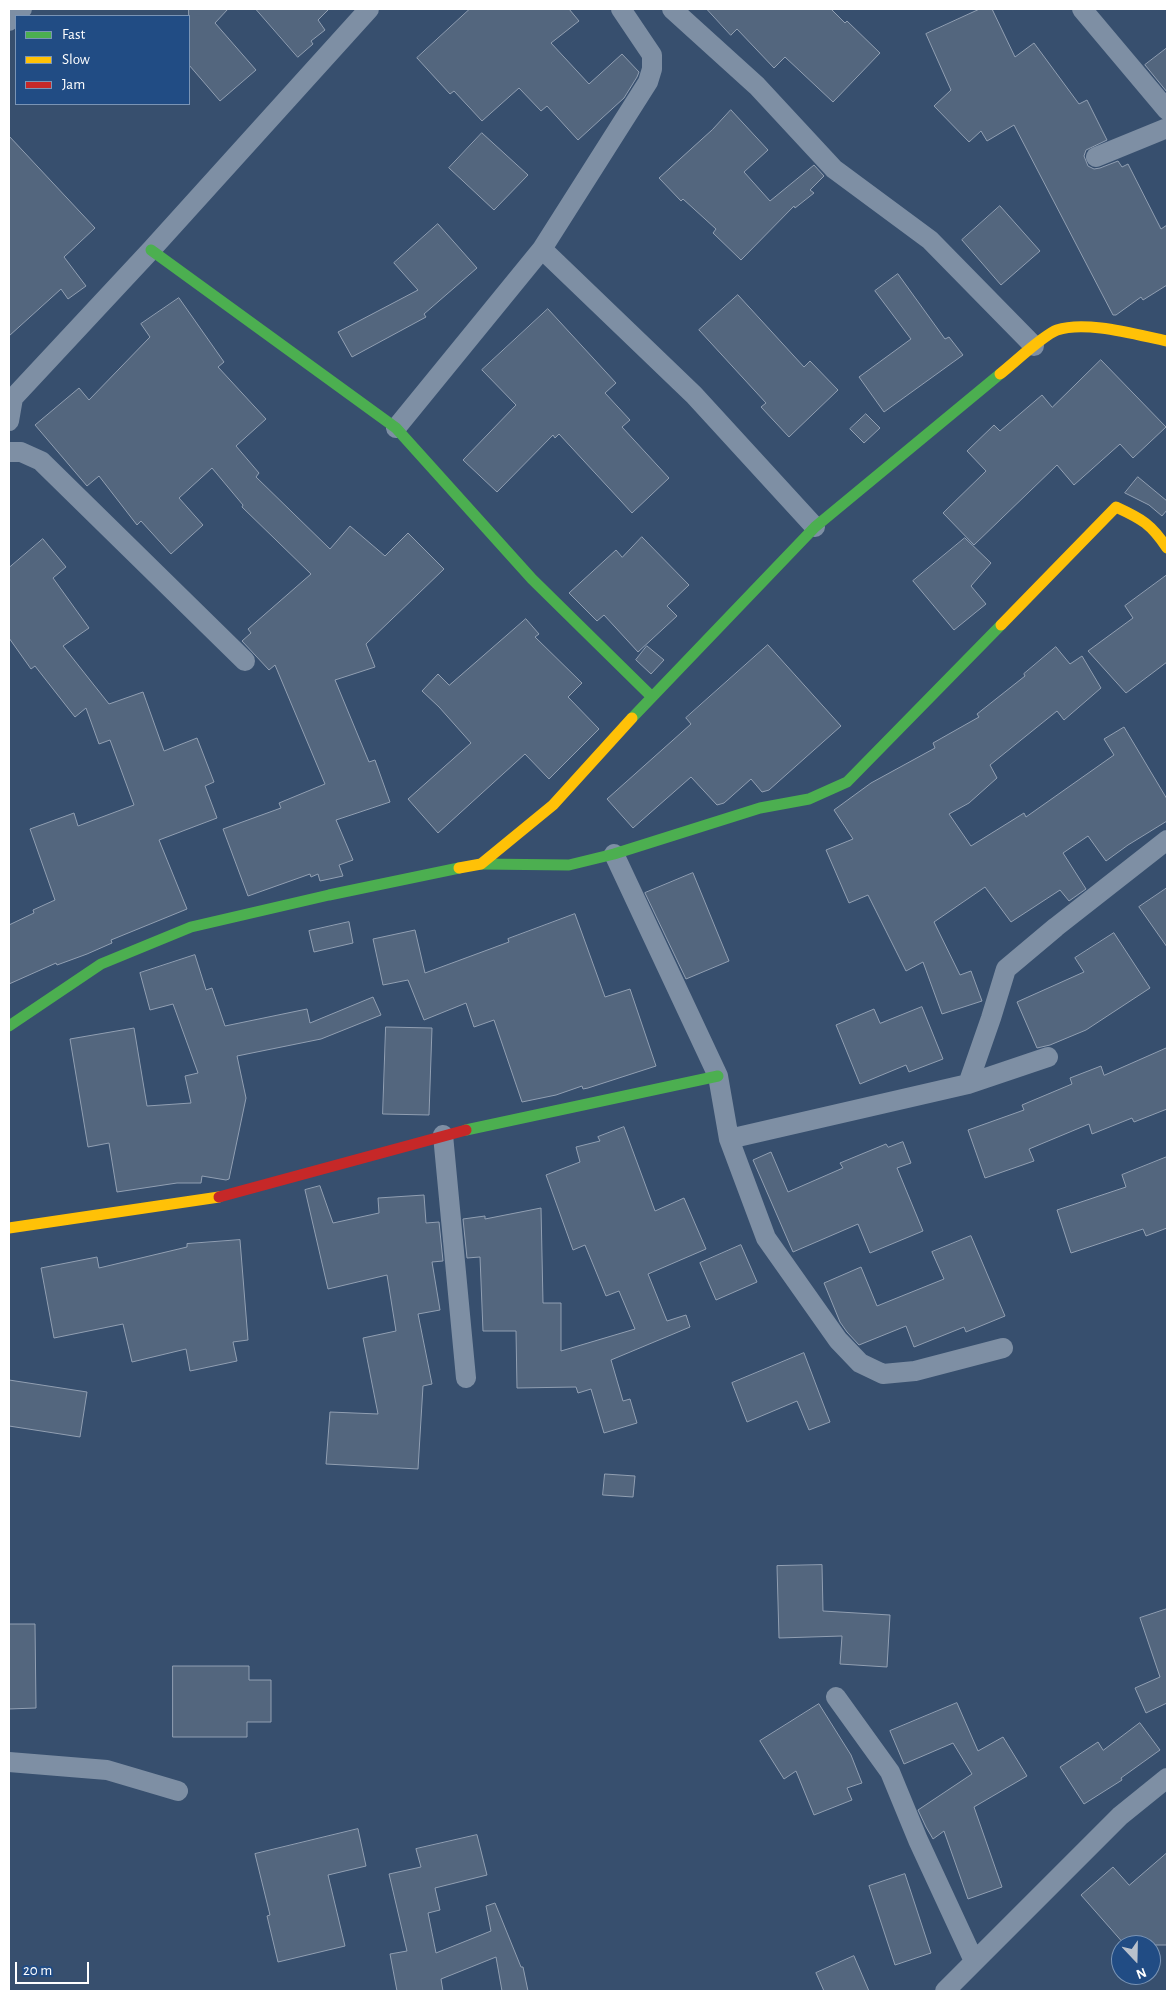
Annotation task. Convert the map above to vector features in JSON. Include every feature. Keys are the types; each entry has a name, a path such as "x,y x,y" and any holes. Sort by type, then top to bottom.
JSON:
{"street":[{"path":"9,421 11,396 151,250 369,9"},
{"path":"396,428 542,249 648,82 652,70 652,55 621,9"},
{"path":"672,9 757,86 834,169 930,240 1034,346"},
{"path":"1082,9 1167,110"},
{"path":"1096,157 1167,128"},
{"path":"542,249 694,395 815,527"},
{"path":"151,250 396,428 532,579 651,696"},
{"path":"481,864 553,805 651,696 815,527 1034,346 1057,330 1090,326 1167,341"},
{"path":"9,452 22,452 41,460 244,661"},
{"path":"9,1026 102,964 191,927 329,895 481,864 569,865 614,854 760,808 809,799 847,782 882,749 1116,507 1142,519 1167,548"},
{"path":"968,1084 1006,969 1056,927 1167,840"},
{"path":"614,854 718,1076 729,1139 766,1238 838,1340 860,1362 883,1374 915,1371 1003,1348"},
{"path":"729,1139 968,1084 1048,1057"},
{"path":"9,1228 228,1196 443,1135 718,1076"},
{"path":"443,1135 466,1378"},
{"path":"836,1697 890,1772 918,1840 974,1961"},
{"path":"9,1762 107,1770 178,1791"},
{"path":"945,1991 1120,1816 1167,1778"}],"building":[{"path":"189,9 228,9 215,23 256,70 220,101 190,66"},
{"path":"256,9 329,9 318,20 325,30 311,41 313,44 298,57"},
{"path":"470,9 569,9 579,21 551,43 589,84 622,54 639,72 624,98 578,140 547,106 541,111 519,88 482,121 454,91 450,94 417,58"},
{"path":"707,9 831,9 845,23 847,21 880,53 833,102 785,57 774,68 737,29 731,35"},
{"path":"980,9 992,9 1015,57 1034,43 1079,104 1087,100 1107,140 1086,150 1084,156 1088,166 1094,169 1100,168 1118,161 1122,167 1128,164 1161,229 1167,225 1167,285 1143,300 1141,297 1116,315 1113,315 1014,125 987,141 981,131 969,142 934,106 951,90 926,34"},
{"path":"1167,48 1167,92 1145,65"},
{"path":"731,110 768,150 744,172 770,201 814,165 824,176 810,190 814,193 795,208 794,206 741,260 713,233 716,229 683,199 681,201 659,178"},
{"path":"482,133 528,175 494,210 449,168"},
{"path":"9,136 95,228 64,257 86,286 68,299 61,289 9,336"},
{"path":"1000,206 1040,251 1001,285 962,240"},
{"path":"438,224 477,268 424,314 426,317 352,357 338,332 418,290 394,263"},
{"path":"898,274 945,339 949,337 963,355 884,412 859,377 911,339 875,291"},
{"path":"738,295 804,367 810,361 838,390 789,437 761,407 766,403 699,330"},
{"path":"179,298 224,362 218,367 266,419 236,446 259,473 256,477 330,549 350,526 385,556 408,533 444,569 366,644 375,667 335,680 369,762 375,760 390,802 336,820 353,860 339,865 343,876 320,881 318,874 311,877 310,874 248,896 223,829 281,808 279,803 325,784 275,665 269,670 242,641 251,633 248,629 311,574 242,507 243,505 212,468 179,498 203,525 171,554 141,521 137,525 99,476 87,486 35,425 79,388 89,400 150,337 141,324"},
{"path":"548,309 616,383 605,393 630,420 622,427 669,478 632,513 559,434 555,438 553,435 497,492 463,460 516,405 482,370"},
{"path":"1101,360 1166,427 1133,458 1120,444 1074,485 1057,465 974,545 943,513 986,471 967,451 994,425 1000,431 1042,395 1052,407"},
{"path":"866,414 880,428 864,443 850,429"},
{"path":"1138,477 1167,501 1167,510 1162,516 1149,505 1125,493"},
{"path":"642,537 689,585 667,606 677,616 638,652 604,615 597,621 569,593 616,550 622,557"},
{"path":"965,538 991,563 971,586 986,604 954,630 913,581"},
{"path":"43,539 66,567 53,578 89,628 63,646 109,704 143,692 164,751 197,738 214,782 205,786 217,818 159,840 187,909 111,940 112,943 87,954 57,965 56,963 9,984 9,925 34,913 33,910 55,900 30,829 74,813 78,826 134,805 110,740 99,744 86,708 75,717 35,666 31,669 9,638 9,568"},
{"path":"1167,575 1167,662 1126,693 1088,651 1133,618 1125,606"},
{"path":"526,619 539,634 535,637 582,683 568,697 599,729 549,779 525,754 438,833 408,799 471,743 422,691 438,674 449,685"},
{"path":"768,645 841,726 769,790 762,792 751,779 724,803 717,805 691,777 633,828 607,799 691,724 686,718"},
{"path":"647,646 664,660 651,674 636,660"},
{"path":"1056,647 1070,664 1082,656 1101,688 1064,720 1057,711 990,765 997,778 969,803 949,814 971,846 1024,813 1026,817 1114,755 1104,739 1124,727 1167,799 1167,821 1106,861 1088,836 1063,853 1086,889 1069,901 1060,890 1011,922 985,887 934,922 960,975 971,971 982,1001 942,1014 923,962 906,971 868,895 849,903 826,850 853,839 834,810 871,783 935,748 933,743 979,717 977,714 1025,676 1024,674"},
{"path":"693,873 729,961 686,979 645,893"},
{"path":"1167,888 1167,947 1139,907"},
{"path":"575,914 605,997 630,989 656,1066 588,1088 583,1089 582,1086 556,1095 522,1102 494,1020 474,1027 466,1003 424,1020 408,980 383,985 373,939 415,930 425,973 509,942 508,939"},
{"path":"349,922 353,943 314,952 309,931"},
{"path":"1114,933 1150,988 1086,1030 1050,1045 1037,1048 1017,1002 1084,972 1075,958"},
{"path":"195,955 206,990 212,988 225,1026 307,1009 310,1023 373,997 381,1015 321,1039 237,1056 246,1098 229,1179 202,1176 201,1183 177,1183 117,1192 109,1143 88,1147 70,1039 134,1028 147,1106 191,1103 185,1076 198,1073 173,1004 150,1010 140,973"},
{"path":"922,1007 943,1059 909,1072 906,1065 860,1084 836,1025 874,1009 880,1023"},
{"path":"386,1027 432,1028 429,1115 383,1114"},
{"path":"1167,1048 1167,1109 1134,1122 1132,1118 1092,1134 1089,1124 1029,1149 1034,1161 985,1178 968,1130 1024,1110 1022,1105 1072,1084 1070,1078 1101,1066 1104,1075"},
{"path":"624,1127 655,1211 684,1198 706,1249 648,1274 667,1321 686,1315 690,1327 611,1360 623,1401 630,1399 637,1423 604,1433 591,1389 578,1393 576,1387 517,1388 516,1331 483,1331 480,1257 467,1258 463,1219 485,1216 485,1219 541,1208 543,1303 561,1303 561,1351 635,1329 619,1291 606,1296 585,1245 573,1250 546,1175 580,1162 576,1147 600,1141 598,1137"},
{"path":"903,1142 911,1163 897,1168 923,1231 870,1253 858,1224 793,1252 753,1160 771,1152 788,1192 843,1168 840,1163 886,1144 888,1147"},
{"path":"1167,1157 1167,1228 1146,1236 1143,1229 1071,1253 1057,1210 1126,1187 1122,1175"},
{"path":"320,1186 333,1223 379,1213 378,1198 424,1195 426,1223 439,1222 443,1261 432,1262 440,1310 418,1314 432,1384 423,1386 418,1469 326,1464 330,1412 378,1414 363,1338 396,1331 387,1275 328,1289 305,1190"},
{"path":"971,1236 1005,1316 966,1332 964,1327 914,1347 906,1326 859,1345 847,1332 840,1322 824,1283 861,1267 877,1306 944,1279 932,1252"},
{"path":"240,1240 248,1340 233,1342 237,1361 190,1371 186,1349 132,1362 123,1324 54,1338 41,1268 97,1257 99,1268 187,1247 187,1244"},
{"path":"741,1245 757,1282 716,1300 700,1263"},
{"path":"804,1353 830,1422 809,1430 797,1401 747,1422 732,1383"},
{"path":"9,1380 87,1392 80,1437 9,1426"},
{"path":"605,1474 635,1476 633,1497 603,1495"},
{"path":"822,1565 823,1611 890,1615 887,1667 840,1664 842,1636 779,1638 777,1566"},
{"path":"1167,1609 1167,1703 1146,1713 1135,1688 1160,1677 1140,1618"},
{"path":"9,1624 35,1624 36,1708 9,1709"},
{"path":"173,1666 249,1666 249,1680 271,1680 271,1722 247,1722 247,1737 173,1737"},
{"path":"957,1703 978,1751 1003,1737 1027,1776 974,1807 1002,1887 968,1899 944,1831 933,1839 918,1810 972,1774 953,1743 904,1764 890,1731"},
{"path":"819,1704 851,1755 862,1783 847,1788 852,1800 814,1815 796,1771 784,1779 760,1741"},
{"path":"1140,1723 1160,1750 1121,1778 1122,1780 1084,1804 1060,1767 1098,1742 1103,1750"},
{"path":"358,1829 366,1866 328,1875 345,1946 278,1962 267,1916 270,1915 255,1854"},
{"path":"477,1835 487,1875 435,1888 440,1910 428,1913 436,1953 491,1931 486,1906 495,1903 521,1967 523,1967 528,1991 502,1991 496,1957 441,1979 443,1991 397,1991 390,1954 407,1951 389,1874 421,1867 416,1849"},
{"path":"1167,1853 1167,1945 1161,1945 1161,1935 1116,1935 1081,1895 1113,1867 1129,1885"},
{"path":"905,1874 931,1953 895,1965 869,1886"},
{"path":"854,1956 869,1991 824,1991 816,1973"}],"traffic: fast":[{"path":"151,250 396,428 532,579 651,696"},
{"path":"632,718 815,527 1000,374"},
{"path":"481,864 569,865 614,854 760,808 809,799 847,782 1001,625"},
{"path":"9,1026 101,964 191,927 329,895 459,868"},
{"path":"466,1130 718,1076"}],"traffic: slow":[{"path":"1000,374 1051,333 1069,327 1112,330 1167,341"},
{"path":"1001,625 1116,507 1145,523 1156,533 1167,548"},
{"path":"459,868 481,864 553,805 632,718"},
{"path":"9,1228 219,1197"}],"traffic: jam":[{"path":"219,1197 466,1130"}]}
